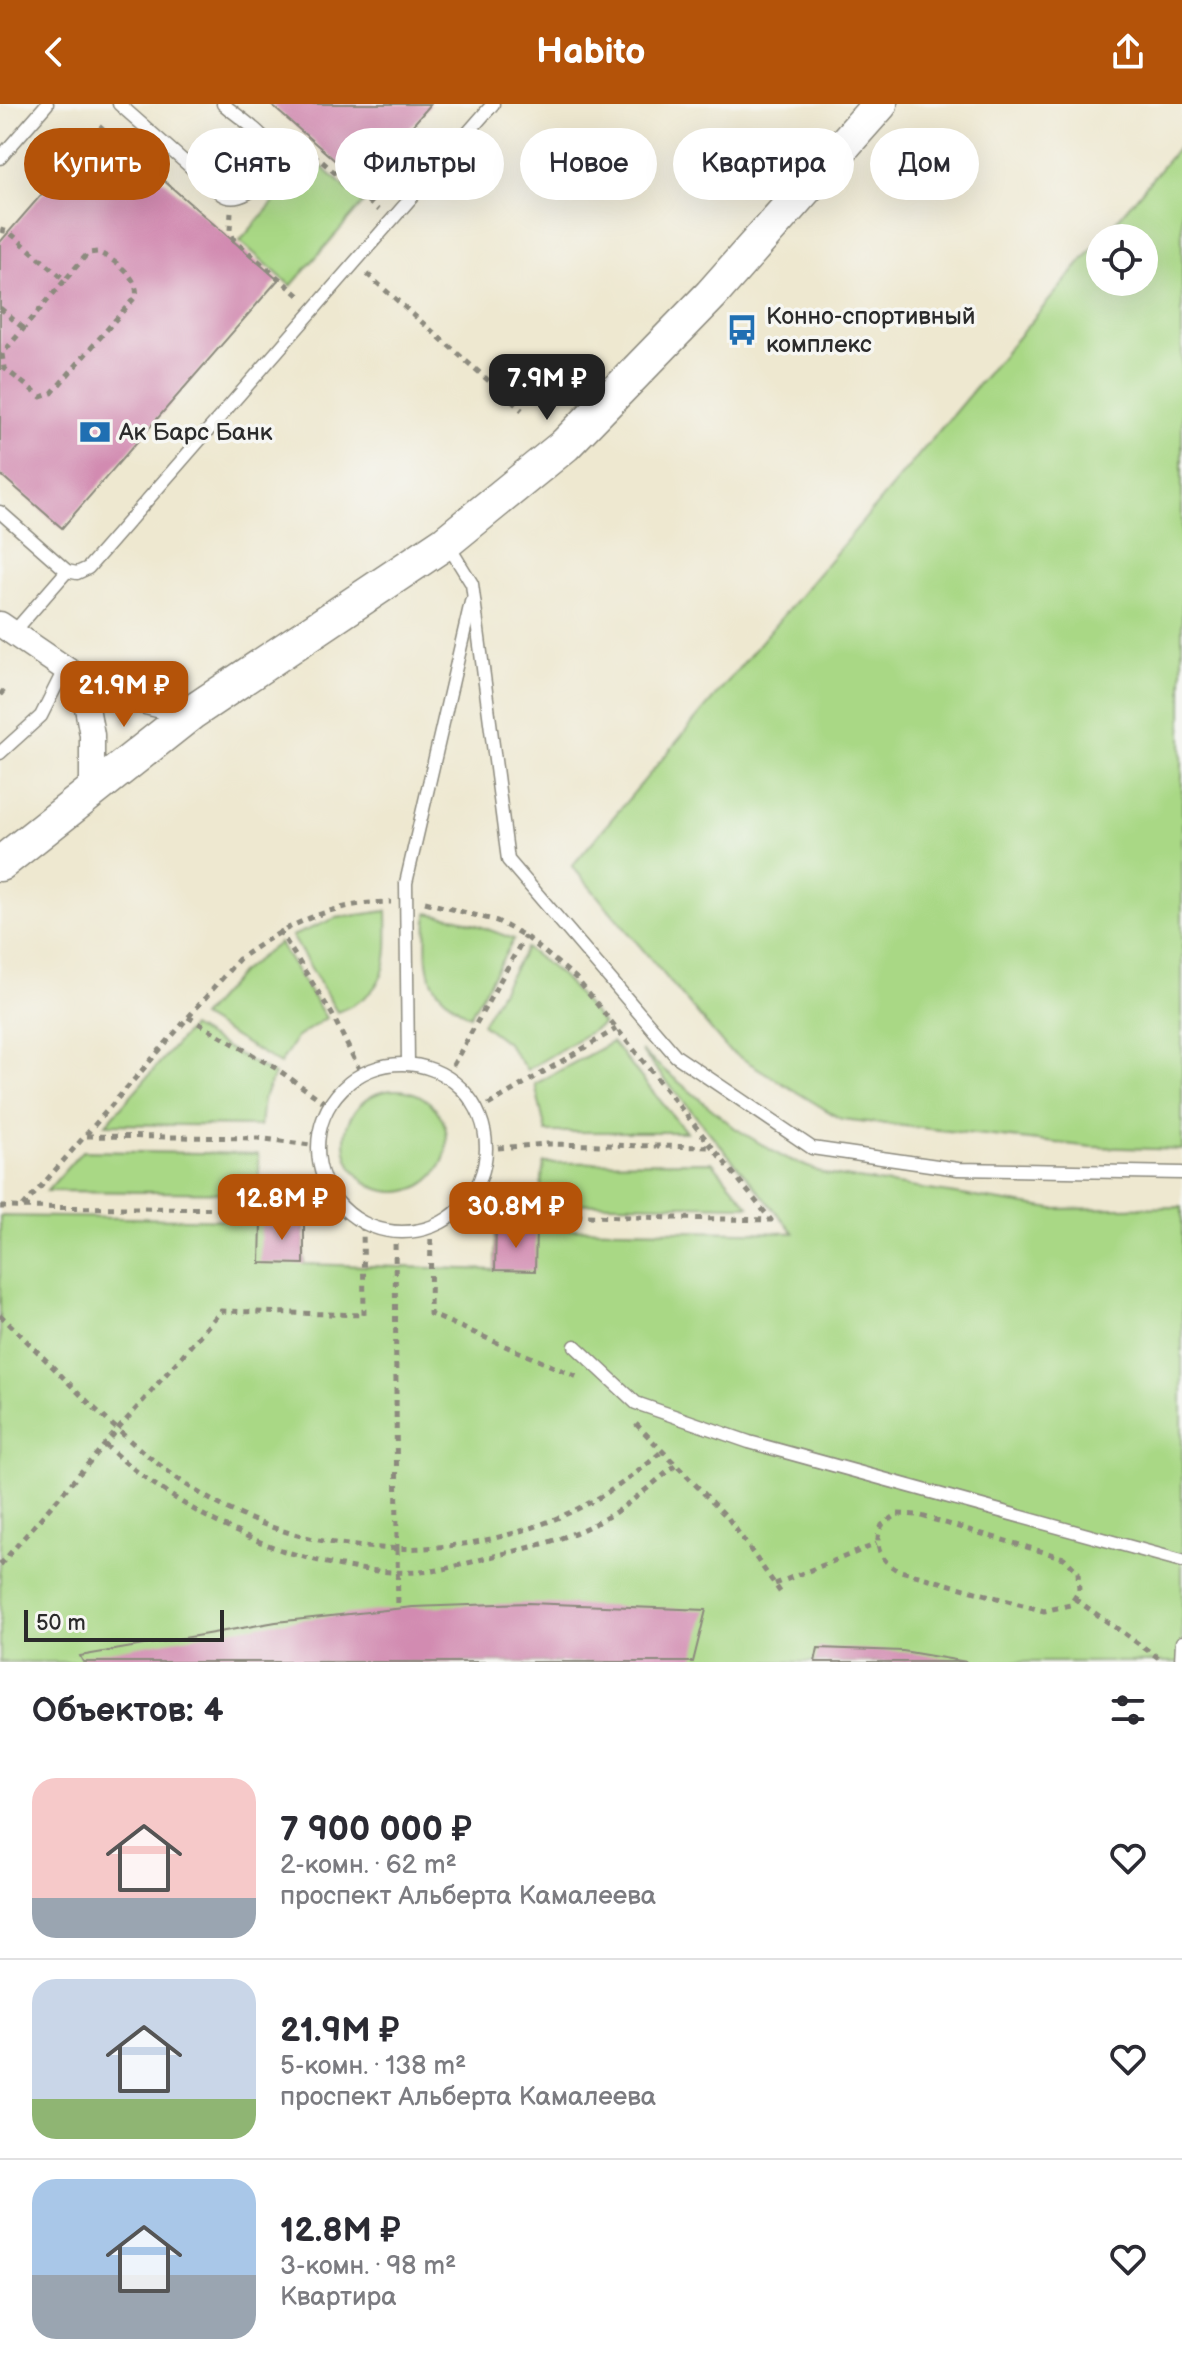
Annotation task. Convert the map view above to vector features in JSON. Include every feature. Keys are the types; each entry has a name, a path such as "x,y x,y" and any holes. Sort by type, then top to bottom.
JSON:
{"main road":[{"path":"0,864 191,713 446,542 565,445 711,295 880,104"}],"street":[{"path":"6,629 73,674 133,699 191,713"},
{"path":"73,674 92,735 92,791"}],"lane":[{"path":"0,158 47,104"},
{"path":"119,104 186,163"},
{"path":"223,104 248,128"},
{"path":"0,512 67,571 77,573 88,568 493,104"},
{"path":"446,542 472,584 508,860 676,1056 812,1148 958,1169 1182,1173"},
{"path":"6,629 67,571"},
{"path":"408,1063 406,883 473,595"},
{"path":"0,753 41,716 73,674"},
{"path":"408,1063 447,1076 465,1091 478,1111 486,1149 482,1175 469,1199 452,1215 431,1227 395,1232 363,1223 331,1194 320,1171 317,1146 328,1105 342,1087 361,1073 384,1065 408,1063"},
{"path":"575,1346 636,1403 749,1442 1182,1561"},
{"path":"1181,1662 1182,1642"}],"path":[{"path":"319,159 391,221"},
{"path":"232,200 232,237 314,309"},
{"path":"0,230 9,232 65,280"},
{"path":"98,252 134,281 136,296 48,396 36,396 2,364 4,350 65,280 88,253 98,252"},
{"path":"354,263 522,410"},
{"path":"0,308 23,328"},
{"path":"23,1207 239,959 279,930 321,912 360,904 406,902 458,908 497,921 525,936 576,978 771,1220 538,1215 469,1199"},
{"path":"279,930 332,1014 361,1073"},
{"path":"447,1076 525,936"},
{"path":"188,1017 277,1069 328,1105"},
{"path":"478,1111 616,1029"},
{"path":"85,1136 258,1138 317,1146"},
{"path":"486,1149 547,1144 710,1147"},
{"path":"0,1207 261,1209 331,1194"},
{"path":"0,1565 221,1311 364,1315 363,1223"},
{"path":"431,1227 430,1314 591,1383"},
{"path":"395,1232 398,1609"},
{"path":"0,1315 140,1450 193,1489 243,1516 305,1537 397,1549 457,1546 546,1523 592,1502 661,1452"},
{"path":"633,1420 728,1518 783,1596"},
{"path":"105,1445 129,1467 215,1520 288,1550 372,1570 423,1572 560,1539 603,1520 675,1466"},
{"path":"898,1514 918,1515 1064,1558 1078,1572 1079,1591 1075,1599 1062,1610 1044,1611 897,1570 883,1559 877,1544 878,1533 889,1518 898,1514"},
{"path":"775,1584 877,1544"},
{"path":"1075,1599 1165,1662"}],"green space":[{"path":"1182,143 1182,1150 1092,1147 841,1119 728,1050 572,866 1086,257 1086,296 1158,296 1158,224 1114,224"},
{"path":"319,164 335,178 335,200 360,200 363,203 291,286 240,241 276,200 319,200"},
{"path":"387,911 383,973 368,995 337,1012 292,936 336,918"},
{"path":"427,913 458,918 514,939 470,1016 442,995 429,974"},
{"path":"279,943 326,1018 296,1038 280,1064 201,1017 240,973"},
{"path":"526,948 563,977 603,1024 527,1070 506,1042 482,1024"},
{"path":"191,1027 274,1075 263,1099 260,1126 106,1124"},
{"path":"612,1042 686,1132 546,1132 535,1084"},
{"path":"641,1051 735,1128 781,1156 825,1174 1053,1209 1182,1207 1182,1662 0,1662 0,1216 304,1221 304,1264 495,1270 496,1228 794,1233"},
{"path":"396,1090 416,1093 439,1112 444,1121 447,1141 444,1161 425,1184 416,1189 396,1192 376,1189 353,1170 348,1161 345,1141 348,1121 367,1098 376,1093"},
{"path":"82,1151 258,1154 260,1193 47,1191"},
{"path":"712,1162 749,1206 539,1203 544,1163"}],"building":[{"path":"270,104 431,104 410,128 335,128 335,161 319,147 319,128 298,128"},
{"path":"170,186 278,280 62,528 0,474 0,242 37,200 170,200"},
{"path":"261,1221 304,1221 304,1264 260,1263"},
{"path":"496,1228 536,1229 535,1271 495,1270"},
{"path":"528,1603 706,1610 693,1662 83,1662 80,1656 276,1622 413,1607"},
{"path":"818,1648 903,1651 967,1662 815,1662"}],"place":[{"name":"Конно-спортивный комплекс","path":"742,330"},
{"name":"Ак Барс Банк","path":"95,432"}]}
